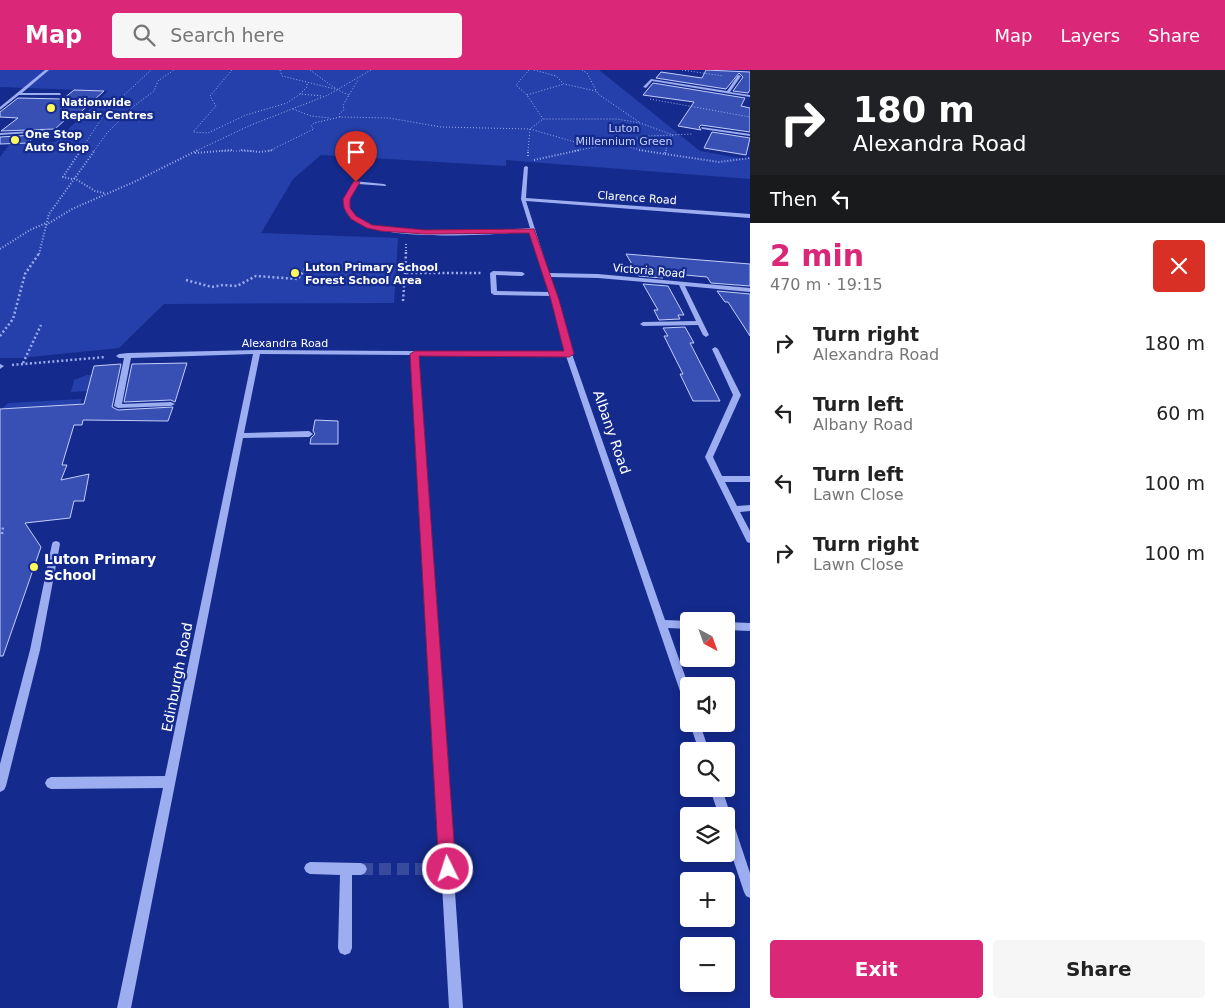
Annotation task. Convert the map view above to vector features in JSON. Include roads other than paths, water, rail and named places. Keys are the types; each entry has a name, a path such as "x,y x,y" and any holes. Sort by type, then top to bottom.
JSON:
{"street":[{"path":"0,109 47,70"},
{"path":"728,92 739,76"},
{"path":"644,88 651,80 750,96"},
{"path":"18,94 60,94"},
{"path":"702,128 750,136"},
{"path":"0,134 47,132 42,138"},
{"name":"Albany Road","path":"526,166 523,199 531,230 553,294 569,354 680,677"},
{"path":"384,184 356,182 346,199 347,208 351,215 366,225 381,229 425,232 531,230"},
{"name":"Clarence Road","path":"523,199 750,216"},
{"path":"522,274 493,273 494,293 553,294"},
{"name":"Victoria Road","path":"546,275 598,276 750,290"},
{"path":"681,284 706,335"},
{"path":"643,324 700,323"},
{"path":"715,349 737,395 709,457 750,540"},
{"name":"Alexandra Road","path":"119,356 258,352 569,354"},
{"name":"Edinburgh Road","path":"124,1008 258,352"},
{"path":"415,354 456,1008"},
{"path":"128,355 118,406 171,404"},
{"path":"240,436 309,434"},
{"path":"720,478 750,479"},
{"path":"735,509 750,508"},
{"path":"0,786 35,650 56,544"},
{"path":"663,624 680,624"},
{"path":"735,626 750,627"},
{"path":"51,783 142,780 170,782"},
{"path":"735,846 750,892"},
{"path":"310,868 361,869"},
{"path":"344,948 346,869"}],"tunnel":[{"path":"361,869 447,869"}],"place":[{"name":"Nationwide Repair Centres","path":"51,108"},
{"name":"One Stop Auto Shop","path":"15,140"},
{"name":"Luton Primary School Forest School Area","path":"295,273"},
{"name":"Luton Primary School","path":"34,567"}],"park label":[{"name":"Luton Millennium Green","path":"624,134"}]}
